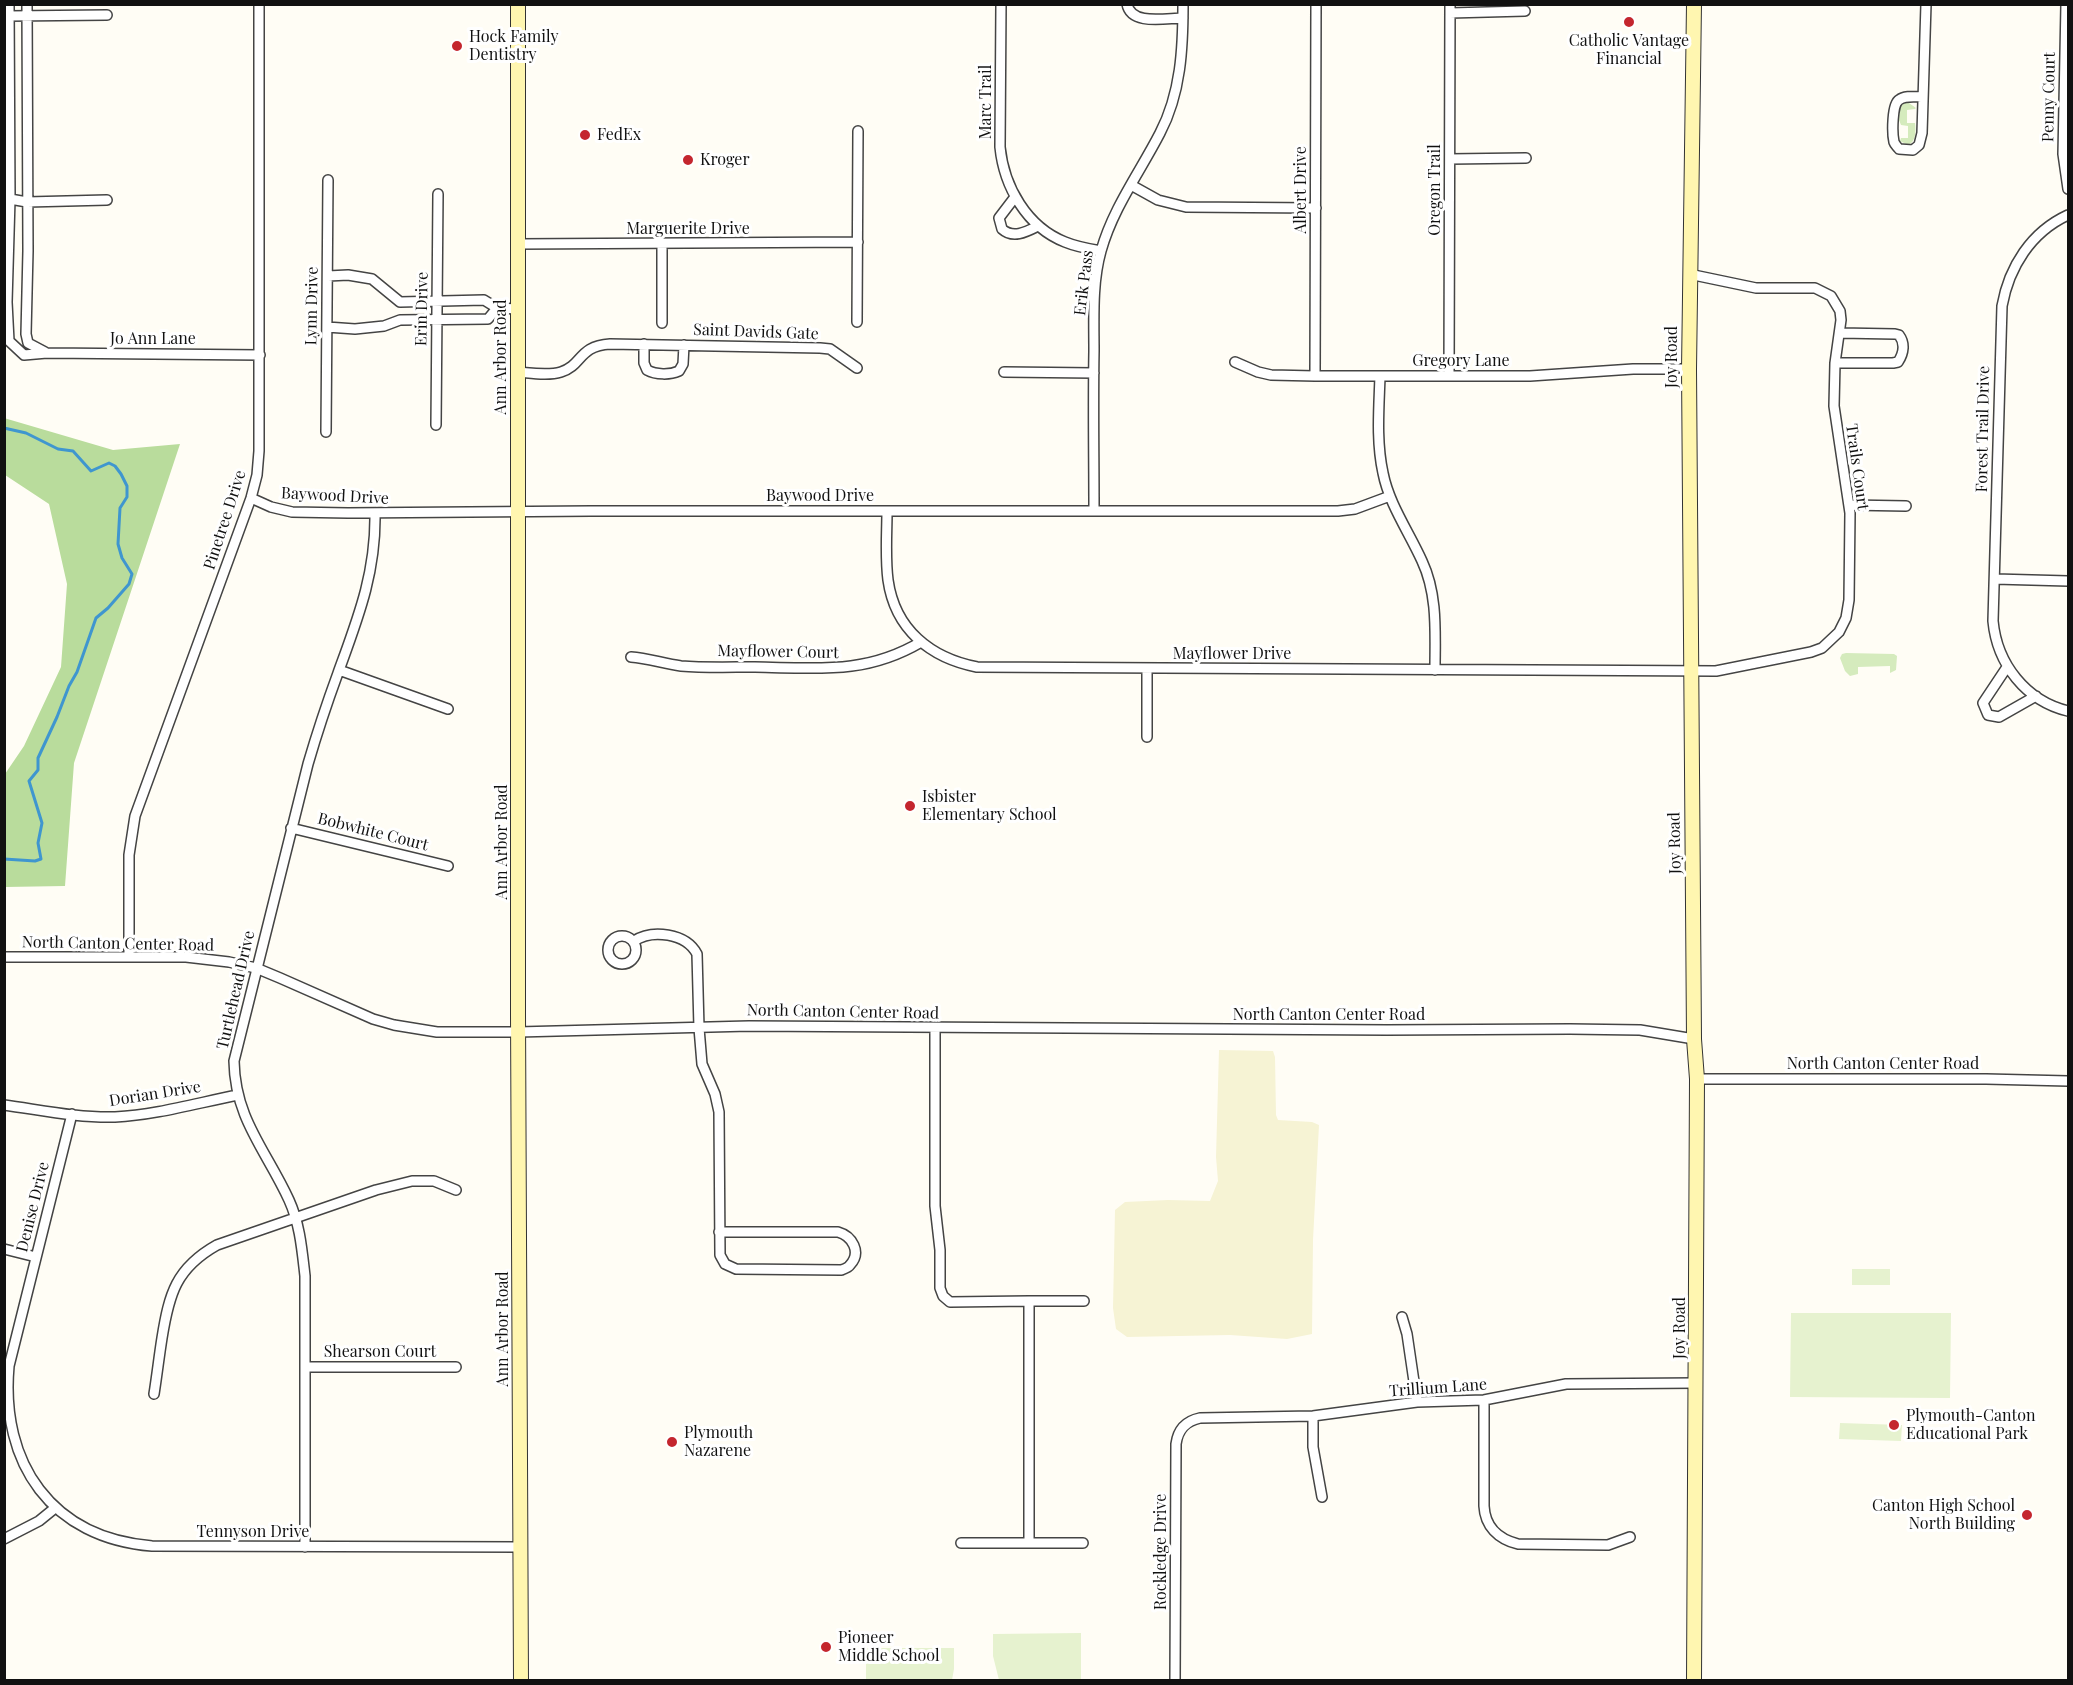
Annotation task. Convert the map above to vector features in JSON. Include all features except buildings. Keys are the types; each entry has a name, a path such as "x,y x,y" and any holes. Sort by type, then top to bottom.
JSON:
{"main road":[{"name":"Ann Arbor Road","path":"518,4 518,1032 521,1680"},
{"name":"Joy Road","path":"1694,4 1689,274 1694,1039 1697,1079 1694,1680"}],"street":[{"name":"Jo Ann Lane","path":"9,4 10,199 6,253 9,341 24,355 47,353 260,355"},
{"path":"27,4 26,334 28,343 47,353"},
{"name":"Pinetree Drive","path":"129,957 129,855 135,816 251,498 257,475 260,355 259,4"},
{"name":"Marc Trail","path":"1001,4 1000,147 1004,172 1026,214 1038,226 1063,242 1101,251"},
{"path":"1127,4 1129,12 1136,17 1183,18"},
{"name":"Erik Pass","path":"1094,510 1095,293 1101,251 1115,214 1160,133 1173,100 1179,80 1183,4"},
{"name":"Albert Drive","path":"1315,376 1316,4"},
{"path":"1923,97 1902,98 1896,102 1893,138 1894,144 1899,149 1913,150 1919,145 1922,133 1926,4"},
{"name":"Penny Court","path":"2066,4 2063,154 2068,189"},
{"path":"1450,9 1526,11"},
{"name":"Oregon Trail","path":"1449,376 1450,9"},
{"path":"9,16 107,15"},
{"path":"858,131 858,322"},
{"path":"1450,159 1526,158"},
{"name":"Lynn Drive","path":"326,432 328,180"},
{"path":"1131,185 1158,200 1186,207 1316,208"},
{"name":"Erin Drive","path":"436,425 438,194"},
{"path":"1015,196 999,218 1002,229 1011,235 1038,226"},
{"path":"10,199 27,202 107,200"},
{"name":"Forest Trail Drive","path":"2068,215 2050,226 2031,243 2014,267 2004,295 2000,330 1994,627 1997,644 2007,667 2019,683 2036,696 2068,711"},
{"name":"Marguerite Drive","path":"518,244 858,242"},
{"path":"662,244 662,323"},
{"path":"328,276 348,274 372,279 400,302 484,300 497,308 518,309"},
{"name":"Trails Court","path":"1689,274 1756,288 1808,287 1821,290 1831,296 1840,311 1834,406 1849,505 1848,608 1843,625 1832,640 1822,648 1796,657 1750,663 1716,671 1691,670"},
{"path":"400,302 400,320"},
{"path":"327,327 384,326 400,320 488,319 497,308"},
{"path":"1835,363 1898,362 1904,349 1902,339 1895,333 1840,333"},
{"name":"Saint Davids Gate","path":"518,372 561,372 597,345 645,344 820,348 830,350 857,368"},
{"name":"Saint Davids Gate","path":"645,344 647,370 664,374 680,371 683,364 684,345"},
{"name":"Gregory Lane","path":"1235,362 1271,375 1315,376 1530,376 1633,369 1689,369"},
{"path":"1004,372 1094,373"},
{"path":"1380,376 1380,457 1390,496 1423,561 1431,585 1435,613 1435,670"},
{"name":"Baywood Drive","path":"251,498 271,507 292,512 518,513 887,510 1338,511 1355,509 1390,496"},
{"path":"1849,505 1906,506"},
{"name":"Mayflower Drive","path":"887,510 888,572 891,592 903,620 921,642 947,659 978,668 1691,670"},
{"name":"Turtlehead Drive","path":"305,1547 302,1242 296,1218 284,1191 247,1124 238,1095 234,1070 235,1051 320,722 368,586 374,548 375,513"},
{"path":"1995,579 2068,581"},
{"name":"Mayflower Court","path":"631,657 652,659 680,666 850,668 887,659 921,642"},
{"path":"2007,667 1983,703 1988,715 1999,717 2036,696"},
{"path":"1147,668 1147,737"},
{"path":"339,670 448,709"},
{"name":"Bobwhite Court","path":"291,828 448,866"},
{"path":"634,941 643,935 663,935 687,941 694,948 699,961 699,1028 702,1064 715,1094 719,1112 719,1232 721,1258 725,1264 732,1269 841,1270 850,1265 855,1255 852,1240 838,1232 719,1232"},
{"name":"North Canton Center Road","path":"4,957 202,958 229,962 256,968 358,1013 394,1025 436,1032 749,1026 1570,1029 1640,1030 1694,1039"},
{"path":"935,1028 935,1206 940,1250 941,1293 950,1302 1084,1302"},
{"name":"North Canton Center Road","path":"1697,1079 2068,1081"},
{"name":"Dorian Drive","path":"4,1105 100,1117 131,1116 238,1095"},
{"name":"Denise Drive","path":"55,1508 38,1490 23,1467 12,1435 7,1407 9,1366 72,1113"},
{"path":"154,1394 167,1307 174,1286 184,1270 203,1252 217,1245 376,1190 412,1181 434,1181 456,1190"},
{"path":"4,1249 36,1257"},
{"path":"1029,1301 1029,1543"},
{"path":"1402,1317 1407,1334 1417,1402"},
{"name":"Shearson Court","path":"305,1367 456,1366"},
{"name":"Trillium Lane","path":"1184,1426 1200,1418 1313,1416 1417,1402 1484,1400 1566,1384 1696,1383"},
{"path":"1484,1400 1484,1506 1486,1519 1495,1533 1509,1542 1518,1544 1608,1545 1630,1537"},
{"path":"1313,1416 1314,1447 1322,1497"},
{"name":"Rockledge Drive","path":"1176,1680 1176,1444 1179,1432 1184,1426"},
{"path":"4,1539 39,1521 55,1508"},
{"name":"Tennyson Drive","path":"55,1508 93,1533 132,1545 520,1547"},
{"path":"961,1543 1083,1543"}],"shaded area":[{"path":"1219,1050 1273,1051 1278,1120 1312,1122 1319,1125 1313,1240 1312,1334 1287,1339 1230,1335 1127,1337 1116,1329 1113,1308 1115,1210 1125,1202 1210,1201 1218,1181 1216,1157"}],"green space":[{"path":"1904,103 1909,103 1916,108 1907,110 1907,123 1915,123 1914,139 1908,145 1900,141 1901,138 1908,138 1908,126 1901,125 1899,120 1900,107"},
{"path":"4,418 113,450 180,444 74,763 65,886 5,887 5,774 24,746 61,667 67,584 49,504 5,475"},
{"path":"1846,653 1894,654 1897,656 1896,670 1890,673 1890,666 1858,667 1858,674 1850,676 1845,671 1840,658"},
{"path":"1852,1269 1890,1269 1890,1285 1852,1285"},
{"path":"1791,1313 1951,1313 1950,1398 1790,1397"},
{"path":"1840,1423 1902,1425 1901,1441 1839,1439"},
{"path":"1081,1633 1081,1680 999,1680 993,1656 993,1634"},
{"path":"866,1648 954,1648 952,1680 866,1680"}],"waterway":[{"path":"4,428 26,433 58,449 73,451 91,471 109,463 115,466 127,486 127,497 120,508 118,544 122,558 132,574 129,584 96,618 77,672 38,758 38,770 29,781 42,823 38,843 41,859 35,861 4,859"}],"place":[{"name":"Catholic Vantage Financial","path":"1629,22"},
{"name":"Hock Family Dentistry","path":"457,46"},
{"name":"FedEx","path":"585,135"},
{"name":"Kroger","path":"688,160"},
{"name":"Isbister Elementary School","path":"910,806"},
{"name":"Plymouth-Canton Educational Park","path":"1894,1425"},
{"name":"Plymouth Nazarene","path":"672,1442"},
{"name":"Canton High School North Building","path":"2027,1515"},
{"name":"Pioneer Middle School","path":"826,1647"}]}
